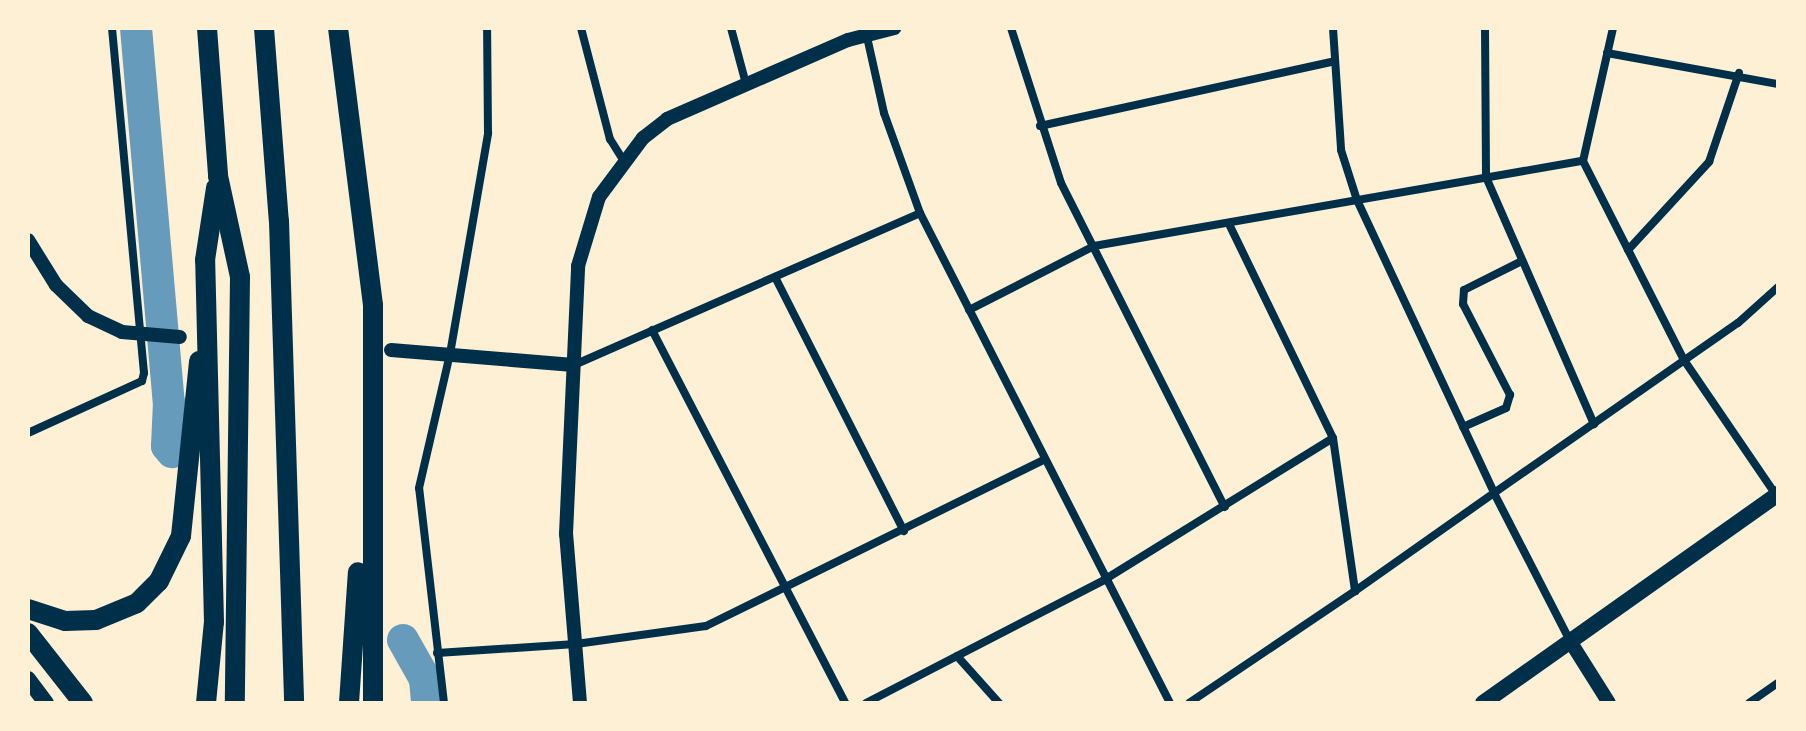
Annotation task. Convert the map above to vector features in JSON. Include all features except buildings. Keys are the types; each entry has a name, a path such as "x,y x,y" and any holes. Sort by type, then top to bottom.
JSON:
{"highway":[{"path":"207,28 218,176 240,277 235,703"},
{"path":"256,28 274,141"},
{"path":"264,28 274,141 294,701"},
{"path":"338,28 373,305 369,493 373,703"},
{"path":"206,703 214,583 205,260 218,176"},
{"path":"28,609 65,621 110,617 137,603 167,569 185,513 206,294"},
{"path":"349,703 369,493"},
{"path":"28,633 83,703"}],"main road":[{"path":"1483,703 1777,496"},
{"path":"28,679 46,703"}],"street":[{"path":"28,433 142,381 147,335 112,28"},
{"path":"444,703 419,488 450,354 488,133 487,28"},
{"path":"581,28 610,139 623,160"},
{"path":"731,28 746,84"},
{"path":"580,703 566,534 573,365 585,230 623,160 667,119 865,30 894,28"},
{"path":"1011,28 1040,126 1094,246 1225,507"},
{"path":"1333,28 1331,62 1341,150 1357,200 1494,493 1570,641 1609,703"},
{"path":"1485,28 1486,177 1594,424"},
{"path":"1613,28 1583,161 1684,360 1777,496"},
{"path":"865,30 884,113 920,213 1104,580 1170,703"},
{"path":"1607,53 1739,73 1778,84"},
{"path":"1040,126 1331,62"},
{"path":"1628,250 1709,162 1739,73"},
{"path":"969,310 1094,246 1583,161"},
{"path":"391,350 573,365 920,213"},
{"path":"1229,224 1333,438 1355,591"},
{"path":"28,240 72,303 106,327 147,335 180,337"},
{"path":"1463,427 1506,408 1510,395 1463,304 1464,290 1522,261"},
{"path":"775,277 904,531"},
{"path":"1189,703 1594,424 1684,360 1778,287"},
{"path":"652,330 845,703"},
{"path":"866,703 1104,580 1333,438"},
{"path":"437,653 576,644 706,626 786,591 1044,460"},
{"path":"957,656 999,703"},
{"path":"1749,703 1778,683"}],"waterway":[{"path":"136,28 169,402 167,446 172,452"},
{"path":"403,640 425,679 427,703"}]}
